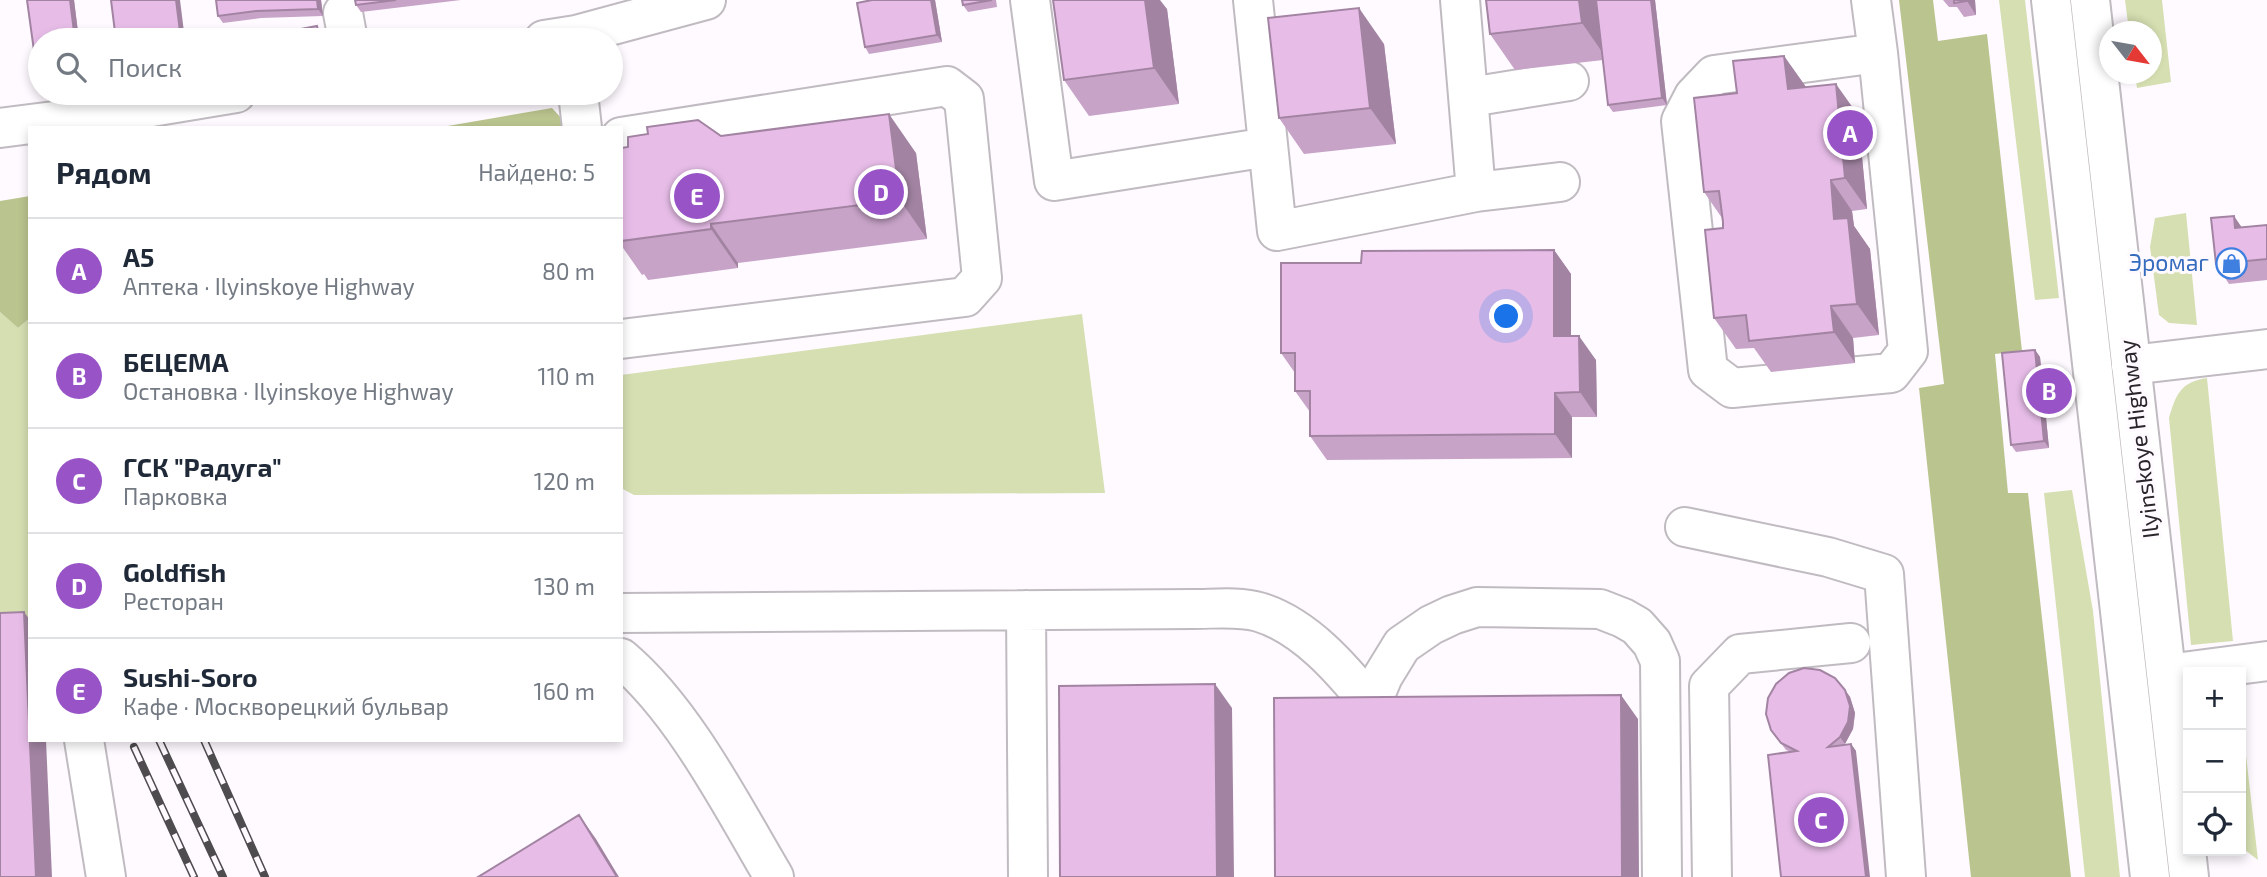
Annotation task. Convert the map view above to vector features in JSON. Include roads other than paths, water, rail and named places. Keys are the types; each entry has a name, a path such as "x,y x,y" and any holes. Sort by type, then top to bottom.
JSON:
{"main road":[{"path":"602,28 706,0"},
{"path":"1030,0 1054,180 1268,147"},
{"path":"1253,0 1277,231 1476,192 1560,183"},
{"path":"1460,0 1476,192"},
{"path":"1871,0 1878,52 1908,351 1891,373 1732,388 1709,370 1681,121 1694,96 1714,75 1878,52"},
{"name":"Ilyinskoye Highway","path":"2051,0 2150,877"},
{"name":"Ilyinskoye Highway","path":"2090,0 2189,877"},
{"path":"1469,97 1569,81"},
{"path":"623,137 947,86 964,99 982,278 965,297 623,339"},
{"path":"0,128 104,105"},
{"path":"579,105 582,126"},
{"path":"2131,365 2267,349"},
{"path":"1685,527 1828,557 1884,574 1906,877"},
{"path":"623,613 1193,609 1256,611 1283,622 1305,638 1352,681 1371,705 1383,676 1402,645 1431,625 1452,615 1477,607 1600,609 1637,626 1652,643 1660,661 1662,877"},
{"path":"1026,610 1028,877"},
{"path":"1712,877 1709,686 1740,654 1851,643"},
{"path":"623,660 666,705 696,748 774,877"},
{"path":"2167,674 2267,662"},
{"path":"84,742 106,877"}],"railway":[{"path":"160,742 223,877"},
{"path":"205,742 265,877"},
{"path":"134,747 194,877"}],"place":[{"name":"A5","path":"1850,133"},
{"name":"Goldfish","path":"881,192"},
{"name":"Sushi-Soro","path":"697,196"},
{"name":"Эромаг","path":"2232,263"},
{"name":"БЕЦЕМА","path":"2049,391"},
{"name":"ГСК \"Радуга\"","path":"1821,820"}]}
